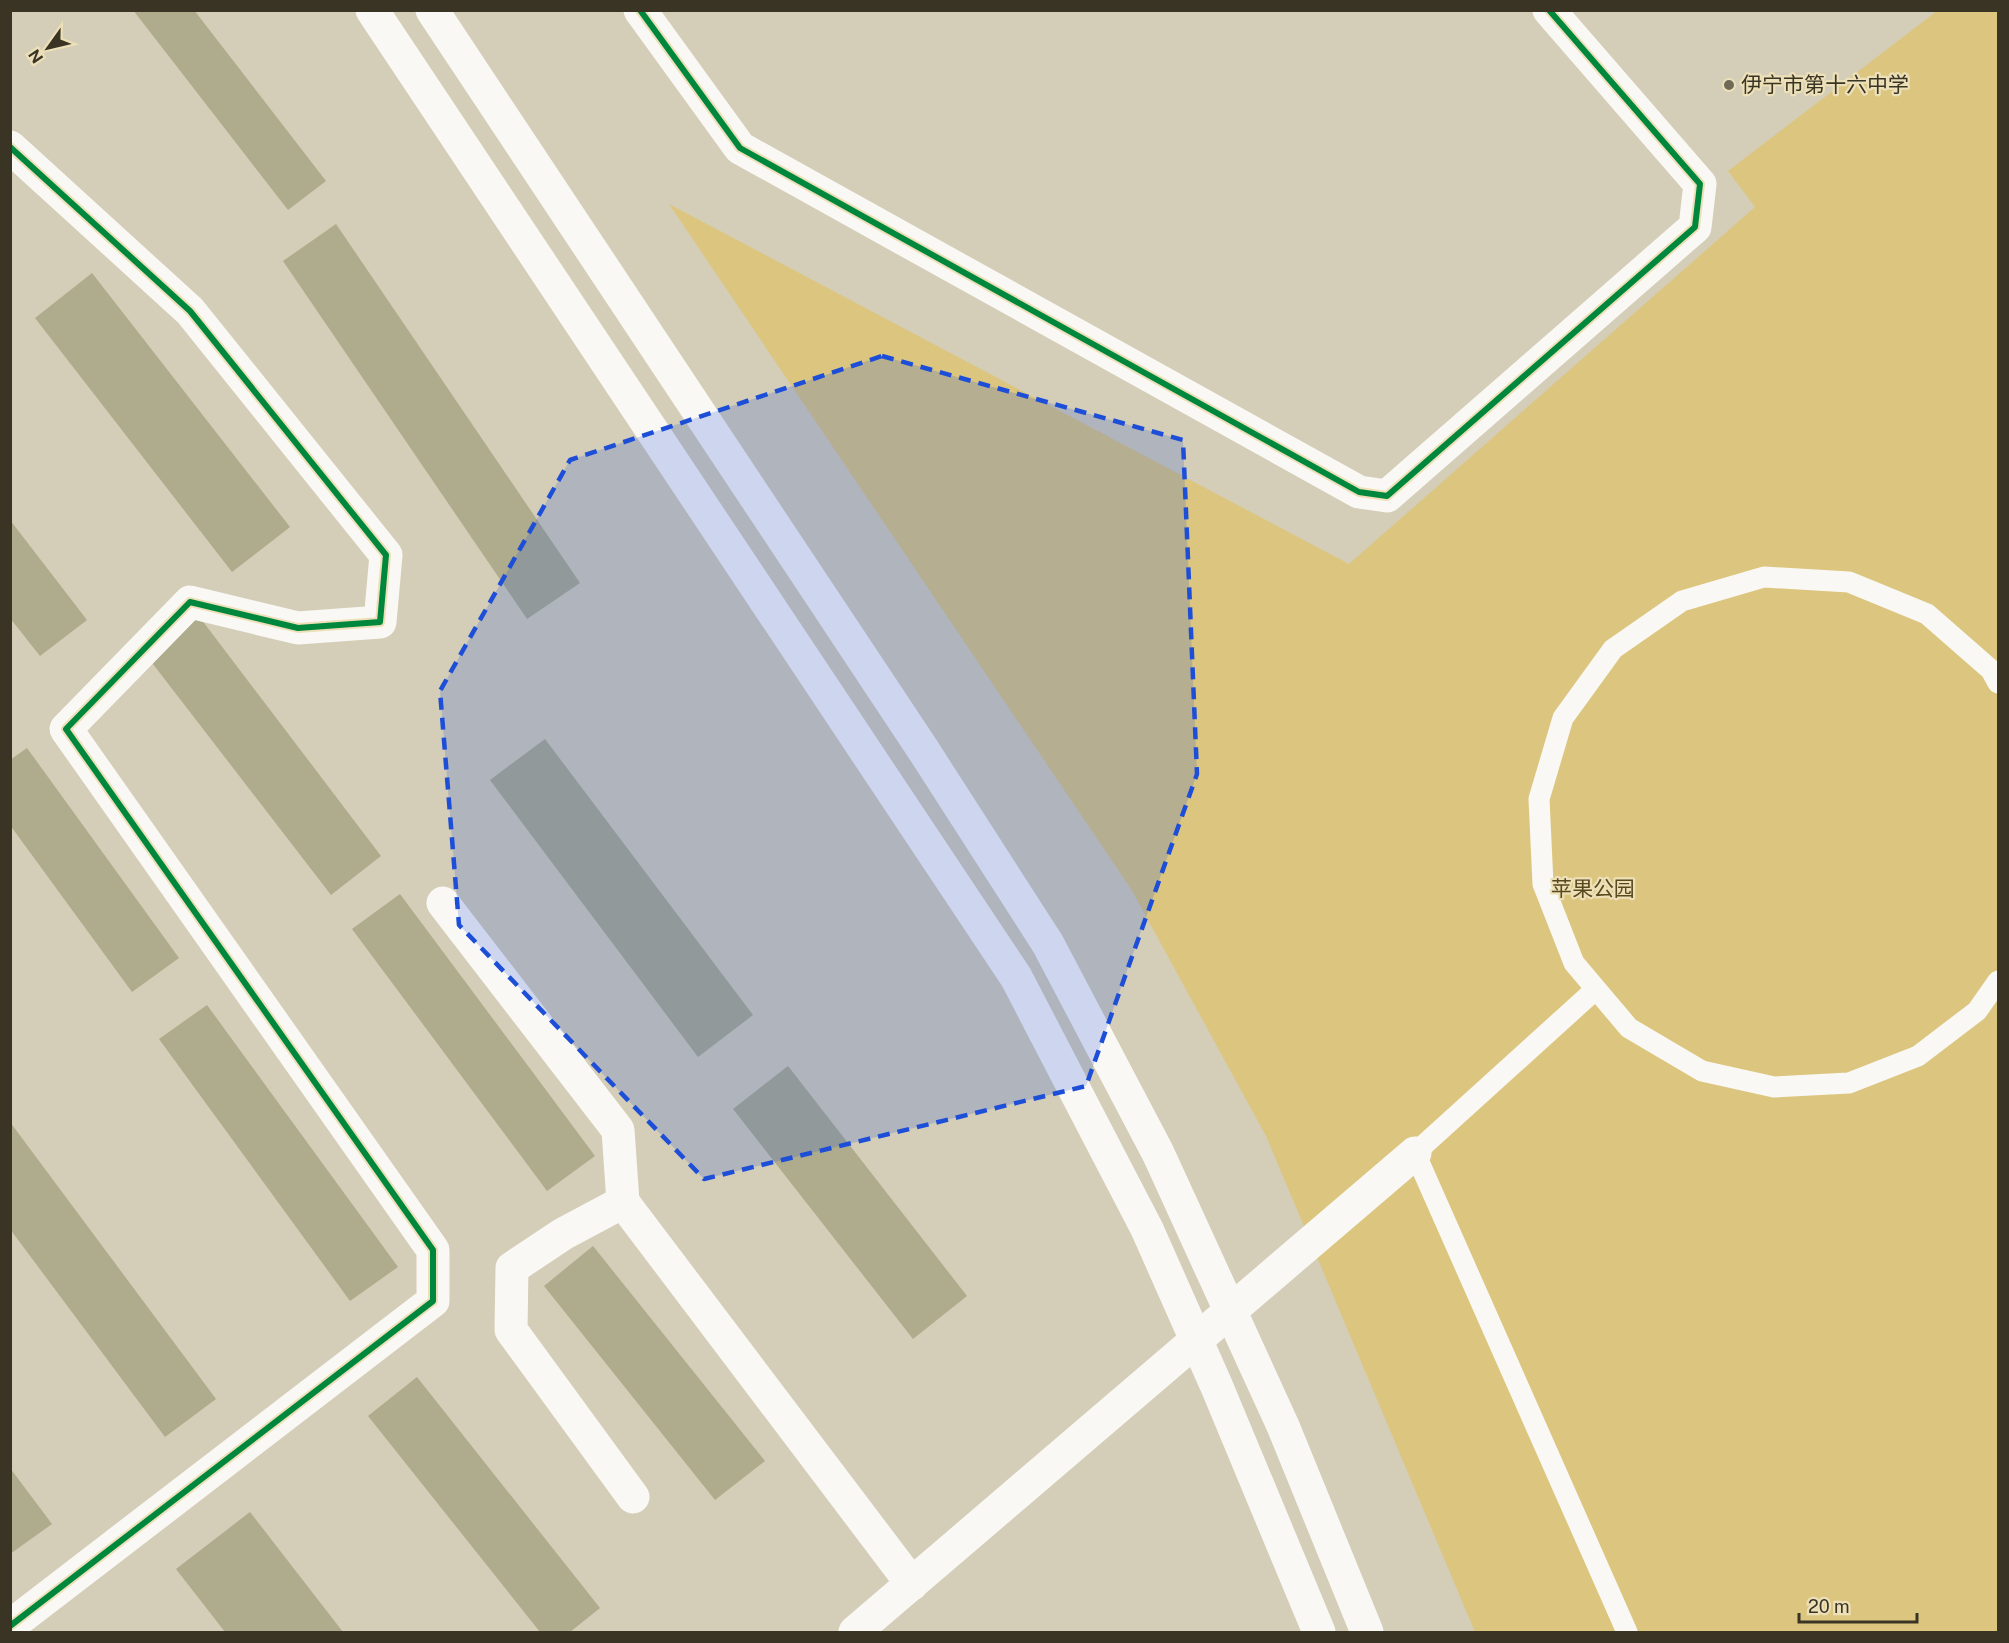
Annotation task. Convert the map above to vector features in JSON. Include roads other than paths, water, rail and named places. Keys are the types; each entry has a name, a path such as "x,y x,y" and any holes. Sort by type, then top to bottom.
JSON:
{"street":[{"path":"432,10 922,748 1048,944 1158,1153 1283,1426 1367,1632"},
{"path":"640,10 740,148 1359,492 1387,496 1695,227 1700,183 1549,10"},
{"path":"376,12 1016,977 1147,1229 1197,1340 1319,1632"},
{"path":"10,147 190,311 386,555 380,622 298,628 190,602 66,729 434,1250 433,1301 10,1626"},
{"path":"443,903 618,1130 623,1202 912,1584"},
{"path":"855,1632 1415,1153"},
{"path":"623,1202 563,1234 512,1268 511,1330 633,1497"}],"lane":[{"path":"1996,672 1927,614 1849,582 1764,577 1683,601 1613,649 1563,718 1539,799 1543,884 1574,963 1629,1028 1702,1071 1774,1087 1848,1083 1918,1056 1977,1011 1998,981"},
{"path":"1596,989 1415,1153 1627,1632"}],"place":[{"name":"伊宁市第十六中学","path":"1729,85"}],"park label":[{"name":"苹果公园","path":"1593,889"}]}
